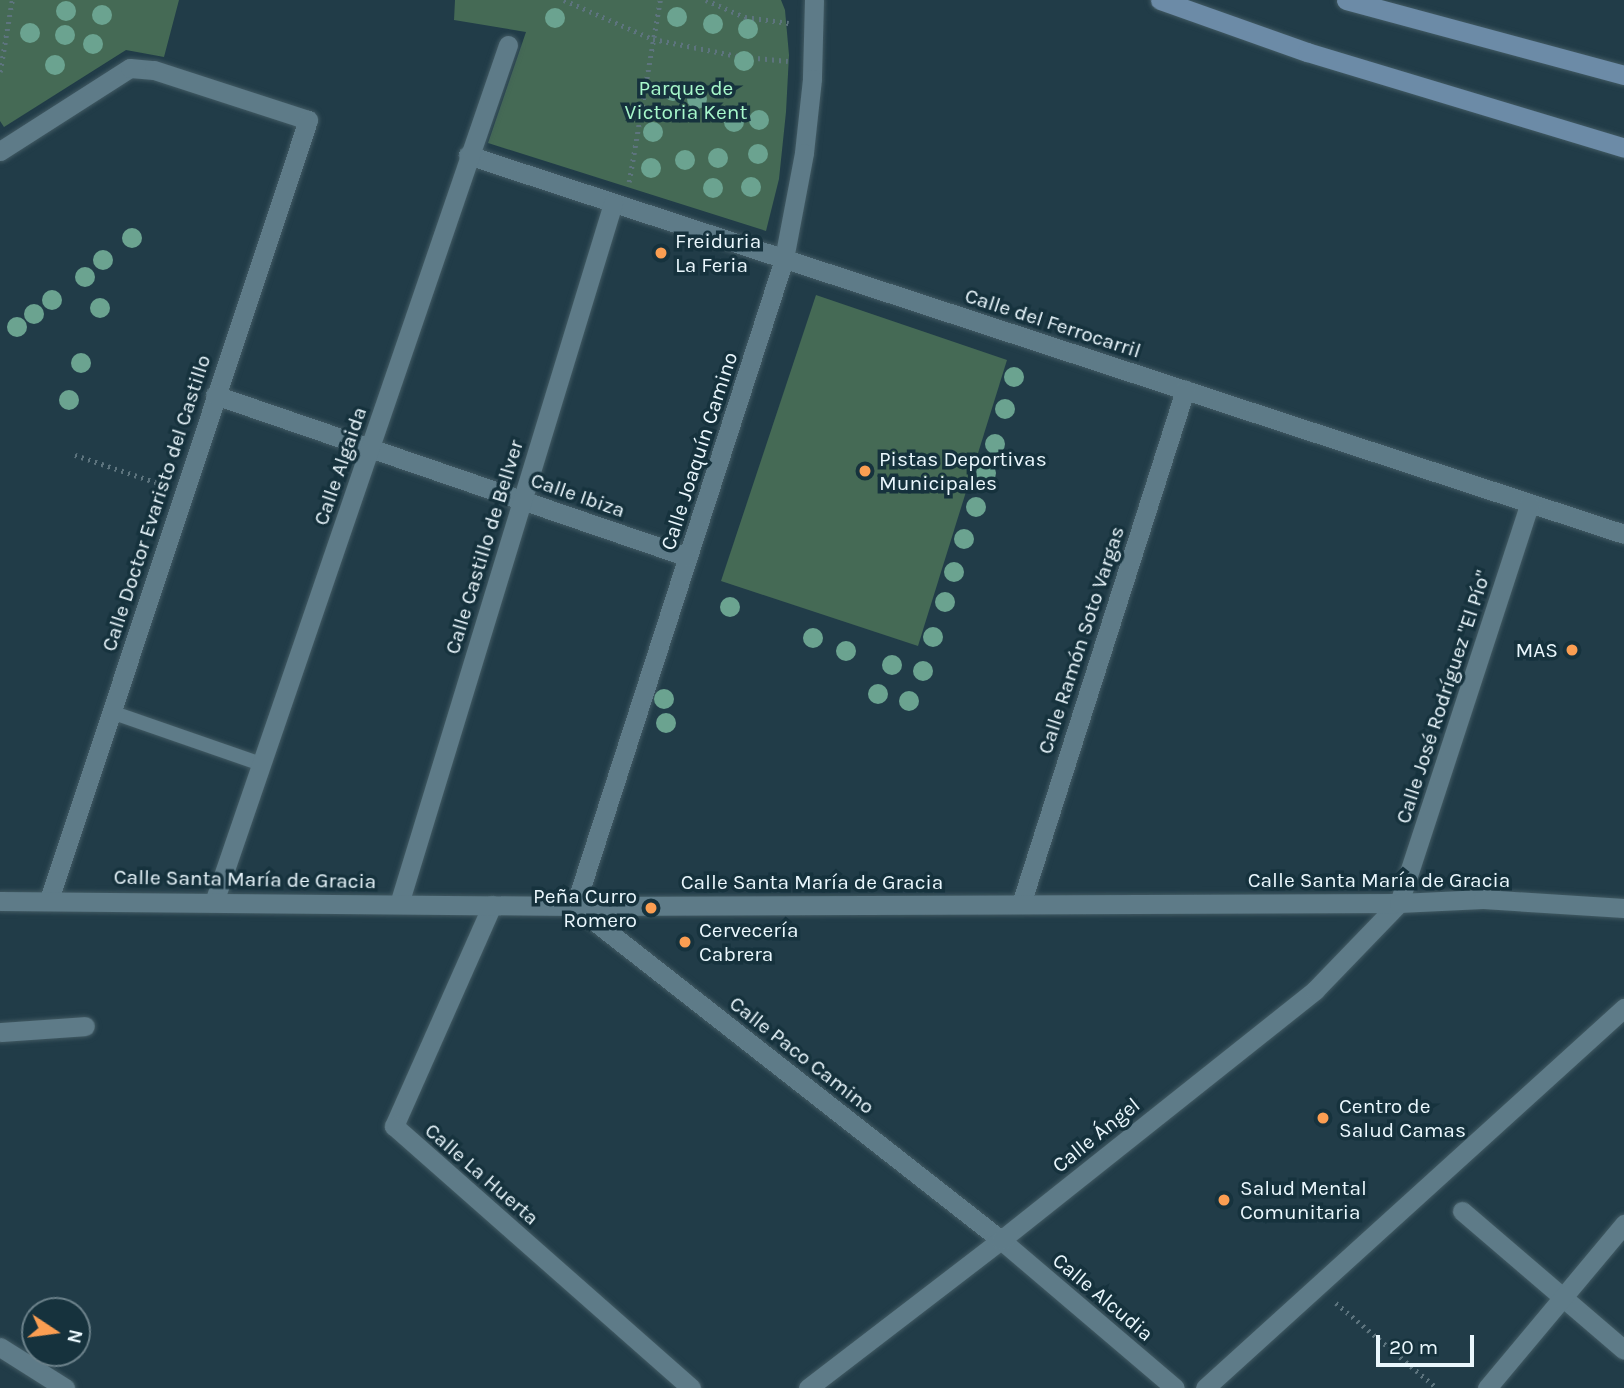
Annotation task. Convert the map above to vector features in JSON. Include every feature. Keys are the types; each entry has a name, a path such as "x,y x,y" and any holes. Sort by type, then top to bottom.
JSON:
{"main road":[{"path":"1160,0 1307,52 1624,148"},
{"path":"1346,0 1624,75"}],"street":[{"name":"Calle Joaquín Camino","path":"575,906 784,259 804,153 813,62 814,0"},
{"name":"Calle Algaida","path":"214,902 370,450 468,155 508,45"},
{"name":"Calle Doctor Evaristo del Castillo","path":"0,151 130,68 154,70 308,120 49,900"},
{"name":"Calle del Ferrocarril","path":"468,155 1624,534"},
{"name":"Calle Castillo de Bellver","path":"399,904 522,500 619,205"},
{"name":"Calle Ramón Soto Vargas","path":"1021,904 1185,390"},
{"name":"Calle Ibiza","path":"215,395 687,557"},
{"name":"Calle José Rodríguez \"El Pío\"","path":"1399,902 1529,505"},
{"name":"Calle Santa María de Gracia","path":"0,901 575,906 1399,902 1483,899 1624,908"},
{"name":"Calle Ángel","path":"808,1388 1001,1240 1315,990 1399,902"},
{"name":"Calle La Huerta","path":"492,905 394,1126 691,1388"},
{"name":"Calle Paco Camino","path":"575,906 1001,1240"},
{"path":"1205,1388 1624,1008"},
{"path":"0,1032 85,1026"},
{"path":"1462,1211 1624,1350"},
{"path":"1487,1388 1624,1224"},
{"name":"Calle Alcudia","path":"1001,1240 1175,1388"},
{"path":"0,1348 65,1388"}],"lane":[{"path":"111,712 261,764"}],"path":[{"path":"0,72 12,0"},
{"path":"564,0 653,39 737,56 813,62"},
{"path":"619,205 660,0"},
{"path":"706,0 745,17 814,23"},
{"path":"75,455 183,491"},
{"path":"1317,1287 1437,1388"}],"green space":[{"path":"0,0 179,0 164,57 126,50 4,127 0,121"},
{"name":"Parque de Victoria Kent","path":"455,0 781,0 785,10 789,55 786,112 779,179 766,231 488,143 526,32 454,20"},
{"name":"Pistas Deportivas Municipales","path":"816,295 1007,360 918,646 721,581"}],"place":[{"name":"Freiduria La Feria","path":"661,253"},
{"name":"Pistas Deportivas Municipales","path":"865,471"},
{"name":"MAS","path":"1572,650"},
{"name":"Peña Curro Romero","path":"651,908"},
{"name":"Cervecería Cabrera","path":"685,942"},
{"name":"Centro de Salud Camas","path":"1323,1118"},
{"name":"Salud Mental Comunitaria","path":"1224,1200"}]}
